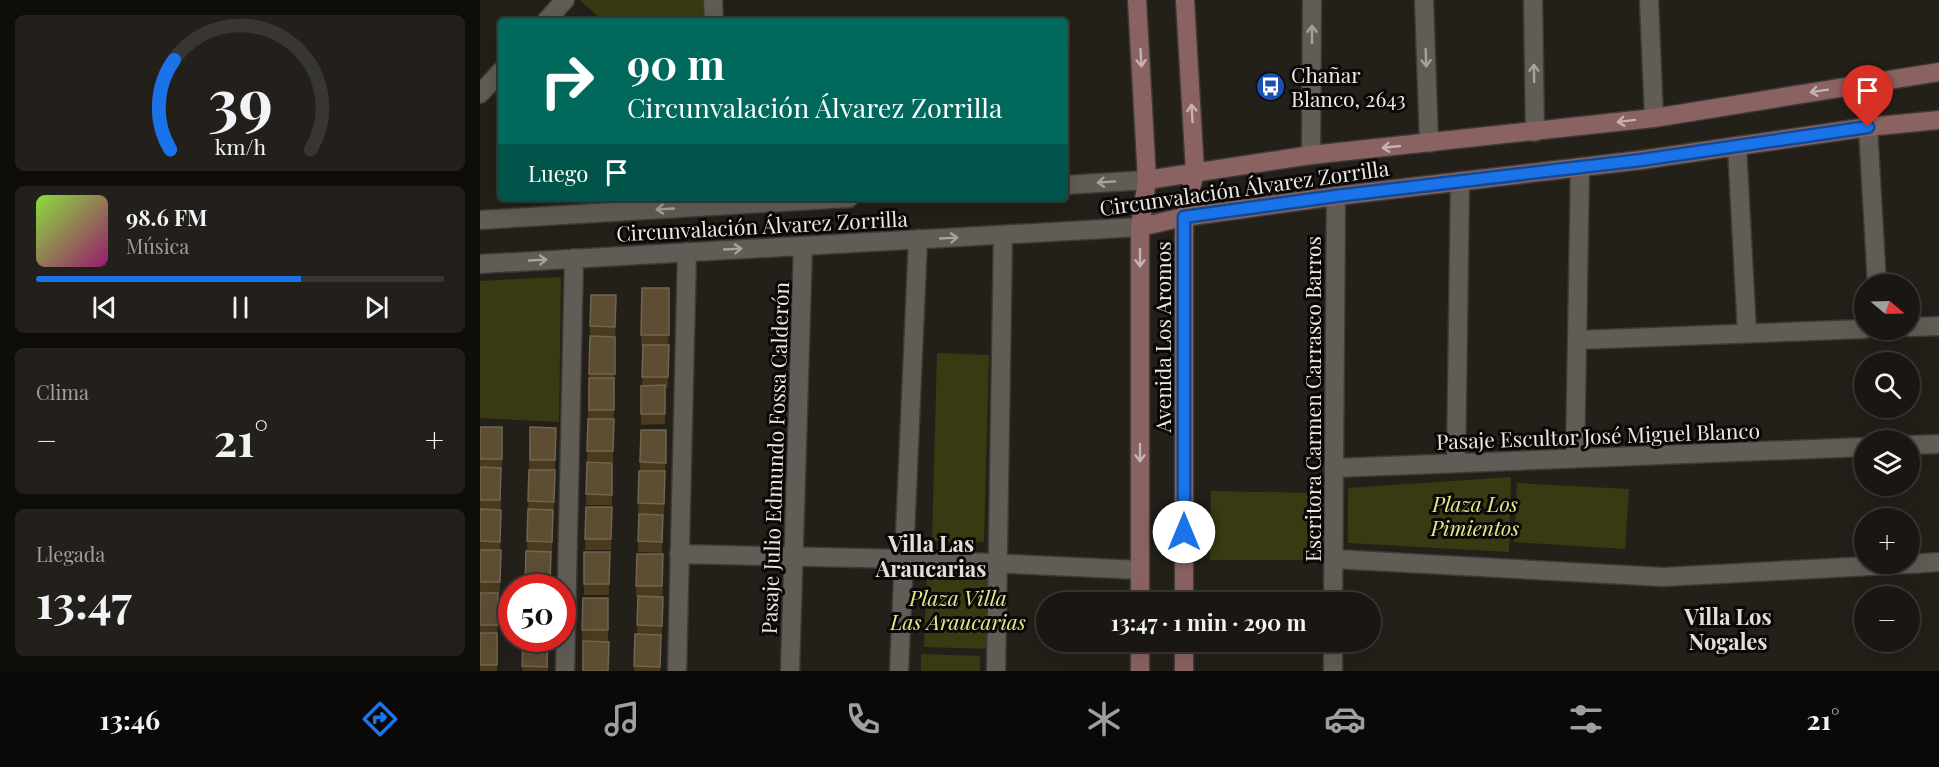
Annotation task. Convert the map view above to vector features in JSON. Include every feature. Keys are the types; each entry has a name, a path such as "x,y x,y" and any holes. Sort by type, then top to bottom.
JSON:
{"main road":[{"name":"Avenida Los Aromos","path":"1137,0 1148,180 1140,227 1140,592"},
{"name":"Avenida Los Aromos","path":"1184,592 1184,217 1195,172 1185,0"},
{"name":"Circunvalación Álvarez Zorrilla","path":"1148,180 1311,155 1654,118 1939,72"},
{"name":"Circunvalación Álvarez Zorrilla","path":"1140,227 1184,217 1336,196 1580,167 1868,127 1939,120"},
{"path":"1140,652 1140,671"},
{"path":"1184,652 1184,671"}],"street":[{"path":"549,18 565,0"},
{"path":"713,0 714,18"},
{"path":"1311,155 1312,0"},
{"path":"1424,0 1429,143"},
{"path":"1533,0 1535,132"},
{"path":"1649,0 1654,118"},
{"path":"480,94 498,74"},
{"path":"1868,127 1876,274"},
{"path":"1737,146 1747,333"},
{"path":"1575,458 1580,167"},
{"name":"Circunvalación Álvarez Zorrilla","path":"1068,184 1148,180"},
{"path":"1456,463 1460,181"},
{"name":"Escritora Carmen Carrasco Barros","path":"1333,592 1336,196"},
{"name":"Circunvalación Álvarez Zorrilla","path":"480,220 757,201"},
{"name":"Circunvalación Álvarez Zorrilla","path":"480,264 1140,227"},
{"path":"996,671 1002,235"},
{"path":"899,671 918,239"},
{"name":"Pasaje Julio Edmundo Fossa Calderón","path":"790,671 803,246"},
{"path":"677,671 687,252"},
{"path":"566,671 574,258"},
{"path":"1920,327 1939,326"},
{"path":"1577,340 1854,328"},
{"path":"1920,445 1939,444"},
{"name":"Pasaje Escultor José Miguel Blanco","path":"1334,468 1854,447"},
{"path":"680,554 998,562 1140,570"},
{"path":"1334,559 1663,577 1854,567"},
{"path":"1920,563 1939,562"},
{"path":"1333,652 1333,671"}],"green space":[{"path":"580,0 707,0 708,18 600,18"},
{"path":"561,277 559,422 480,418 480,281"},
{"name":"Plaza Villa Las Araucarias","path":"937,353 989,355 984,542 932,541"},
{"name":"Plaza Los Pimientos","path":"1511,477 1509,552 1348,543 1348,488"},
{"path":"1517,483 1629,489 1625,549 1514,542"},
{"path":"1211,491 1318,493 1316,560 1210,560"},
{"name":"Plaza Villa Las Araucarias","path":"927,568 993,571 990,649 924,647"},
{"path":"921,654 980,656 980,671 921,671"}],"building":[{"path":"642,288 669,288 669,335 641,335"},
{"path":"591,295 616,295 615,327 590,326"},
{"path":"590,336 615,337 615,374 589,374"},
{"path":"643,345 669,345 668,377 642,377"},
{"path":"589,378 614,378 614,410 589,410"},
{"path":"665,385 665,414 641,414 641,386"},
{"path":"588,419 614,419 613,451 587,451"},
{"path":"480,427 502,427 502,459 480,459"},
{"path":"530,427 556,428 555,460 530,460"},
{"path":"641,430 666,430 666,463 640,462"},
{"path":"587,462 612,463 612,495 586,494"},
{"path":"480,467 501,468 500,500 480,500"},
{"path":"529,470 555,470 554,502 528,501"},
{"path":"639,471 665,471 664,504 638,503"},
{"path":"586,507 612,507 611,539 585,539"},
{"path":"480,509 501,510 500,542 480,541"},
{"path":"528,509 553,510 552,542 527,541"},
{"path":"639,514 663,515 662,542 638,541"},
{"path":"480,550 501,550 498,582 480,582"},
{"path":"526,551 551,552 550,574 525,574"},
{"path":"584,552 610,552 609,584 584,584"},
{"path":"637,554 663,554 662,586 636,586"},
{"path":"480,593 498,593 498,625 480,625"},
{"path":"638,596 663,597 662,626 637,625"},
{"path":"583,598 608,598 608,630 582,630"},
{"path":"480,633 497,633 497,665 480,665"},
{"path":"635,634 661,635 660,667 634,666"},
{"path":"583,641 609,642 608,671 583,671"},
{"path":"523,652 548,652 547,667 522,666"}],"place":[{"name":"Chañar Blanco, 2643","path":"1270,86"}],"district":[{"name":"Villa Las Araucarias","path":"931,556"},
{"name":"Villa Los Nogales","path":"1728,628"}],"route":[{"path":"1184,532 1184,217 1336,196 1641,160 1868,127"}]}
